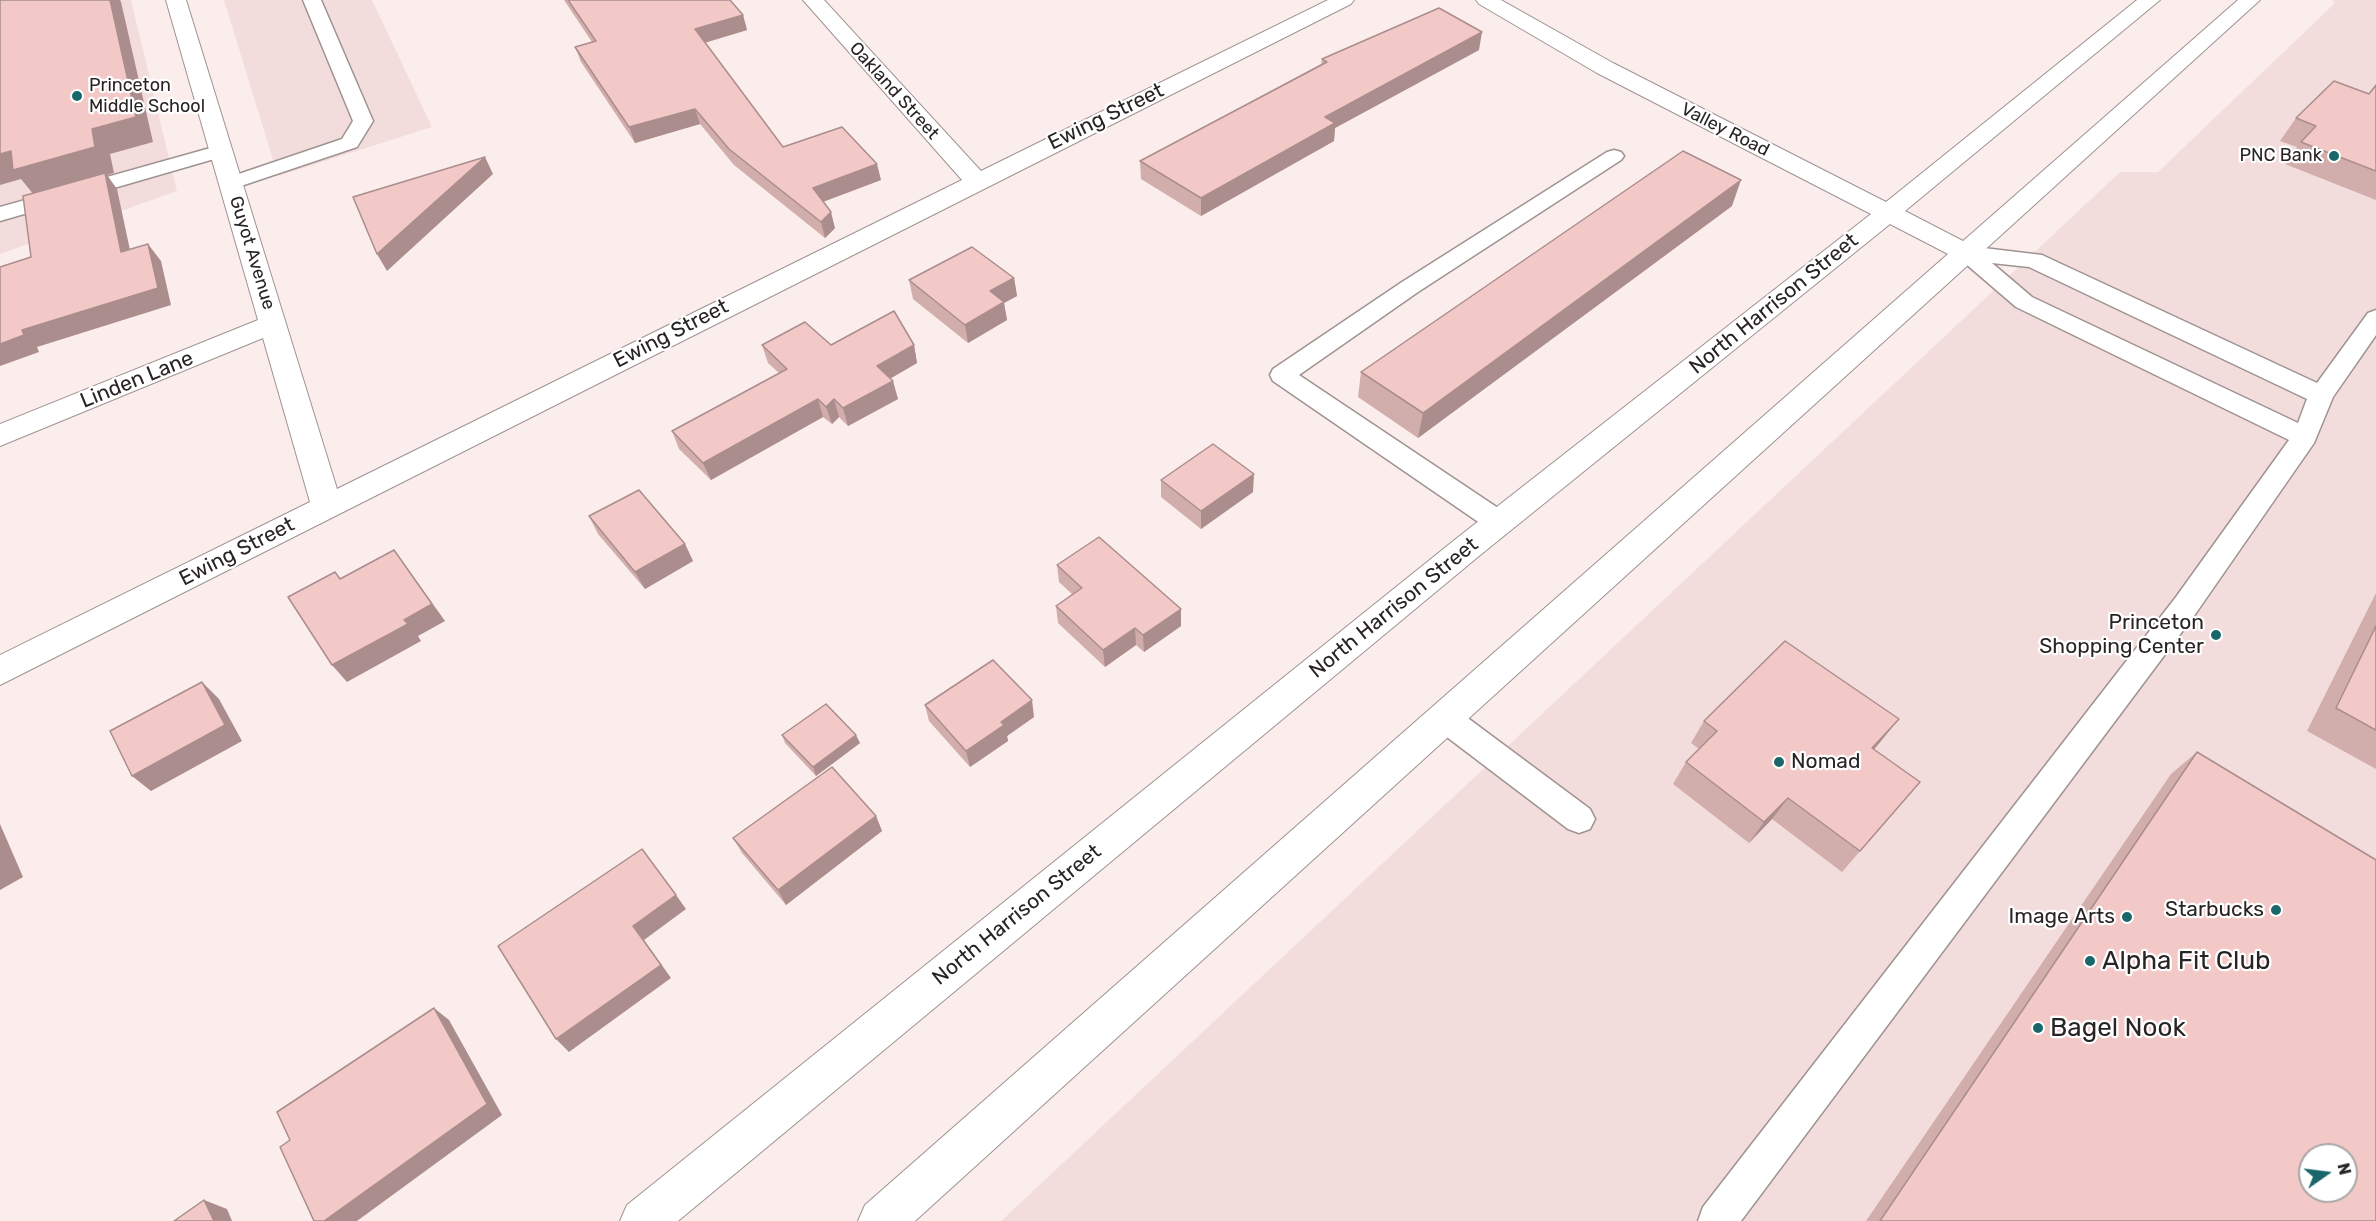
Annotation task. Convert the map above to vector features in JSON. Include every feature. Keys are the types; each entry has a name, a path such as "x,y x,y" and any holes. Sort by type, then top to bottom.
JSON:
{"street":[{"name":"Guyot Avenue","path":"176,0 327,507"},
{"name":"Oakland Street","path":"813,0 976,181"},
{"name":"Ewing Street","path":"0,671 976,181 1344,0"},
{"name":"Valley Road","path":"1486,0 1605,68 1887,214 1968,253"},
{"name":"North Harrison Street","path":"643,1221 1468,547 1887,214 2150,0"},
{"path":"881,1221 2250,0"},
{"name":"Linden Lane","path":"0,436 273,324"}],"lane":[{"path":"231,183 350,143 363,121 312,0"},
{"path":"0,214 221,151"},
{"path":"1500,523 1282,375 1410,287 1614,156"},
{"path":"1968,253 2034,260 2321,395"},
{"path":"1968,253 2024,302 2305,437"},
{"path":"1717,1221 2186,605 2305,437 2321,395 2376,318"},
{"path":"1446,719 1579,819"}],"shaded area":[{"name":"Princeton Middle School","path":"0,0 131,0 177,191 0,254"},
{"name":"Princeton Middle School","path":"224,0 372,0 432,127 278,176"},
{"name":"Princeton Shopping Center","path":"2332,0 2376,0 2376,1221 1001,1221 2120,172 2158,172 2335,3"}],"building":[{"path":"0,0 110,0 136,117 92,129 95,147 13,170 11,151 0,154"},
{"path":"568,0 730,0 743,15 695,29 783,147 842,127 877,164 813,188 831,212 821,222 729,149 695,109 629,127 575,47 596,41"},
{"path":"1439,8 1482,32 1325,117 1335,123 1201,198 1140,161 1327,62 1322,59"},
{"path":"2334,81 2369,94 2376,85 2376,171 2301,142 2316,126 2296,118"},
{"path":"1683,151 1741,180 1423,413 1361,372"},
{"path":"485,157 377,254 353,197"},
{"path":"105,173 121,252 148,244 158,288 22,330 24,335 0,344 0,267 31,257 23,196"},
{"path":"972,247 1014,278 990,291 1004,302 965,325 909,280"},
{"path":"894,311 914,345 877,366 893,381 843,408 834,399 826,407 818,399 703,463 672,431 787,369 762,345 805,322 831,345"},
{"path":"1213,444 1254,474 1201,511 1161,480"},
{"path":"639,490 685,544 635,572 589,516"},
{"path":"1099,537 1181,609 1143,635 1135,628 1103,650 1056,606 1082,588 1057,565"},
{"path":"394,550 432,604 404,620 408,624 332,665 288,597 335,572 340,579"},
{"path":"2376,626 2376,730 2336,708"},
{"name":"Nomad","path":"1785,641 1899,719 1872,748 1920,782 1860,851 1788,798 1764,822 1686,762 1717,731 1704,721"},
{"path":"993,660 1032,700 1001,722 1004,725 966,751 925,705"},
{"path":"202,682 225,725 132,776 110,731"},
{"path":"826,704 856,735 813,767 782,735"},
{"path":"2197,752 2376,860 2376,1221 1880,1221"},
{"path":"832,767 876,816 778,890 733,838"},
{"path":"642,849 676,895 633,926 661,965 556,1039 498,946"},
{"path":"434,1008 487,1104 324,1221 314,1221 280,1147 290,1140 277,1112"},
{"path":"204,1200 214,1221 174,1221"}],"place":[{"name":"Princeton Middle School","path":"77,96"},
{"name":"PNC Bank","path":"2334,156"},
{"name":"Princeton Shopping Center","path":"2216,635"},
{"name":"Nomad","path":"1779,762"},
{"name":"Starbucks","path":"2276,910"},
{"name":"Image Arts","path":"2127,917"},
{"name":"Alpha Fit Club","path":"2090,961"},
{"name":"Bagel Nook","path":"2038,1028"}]}
